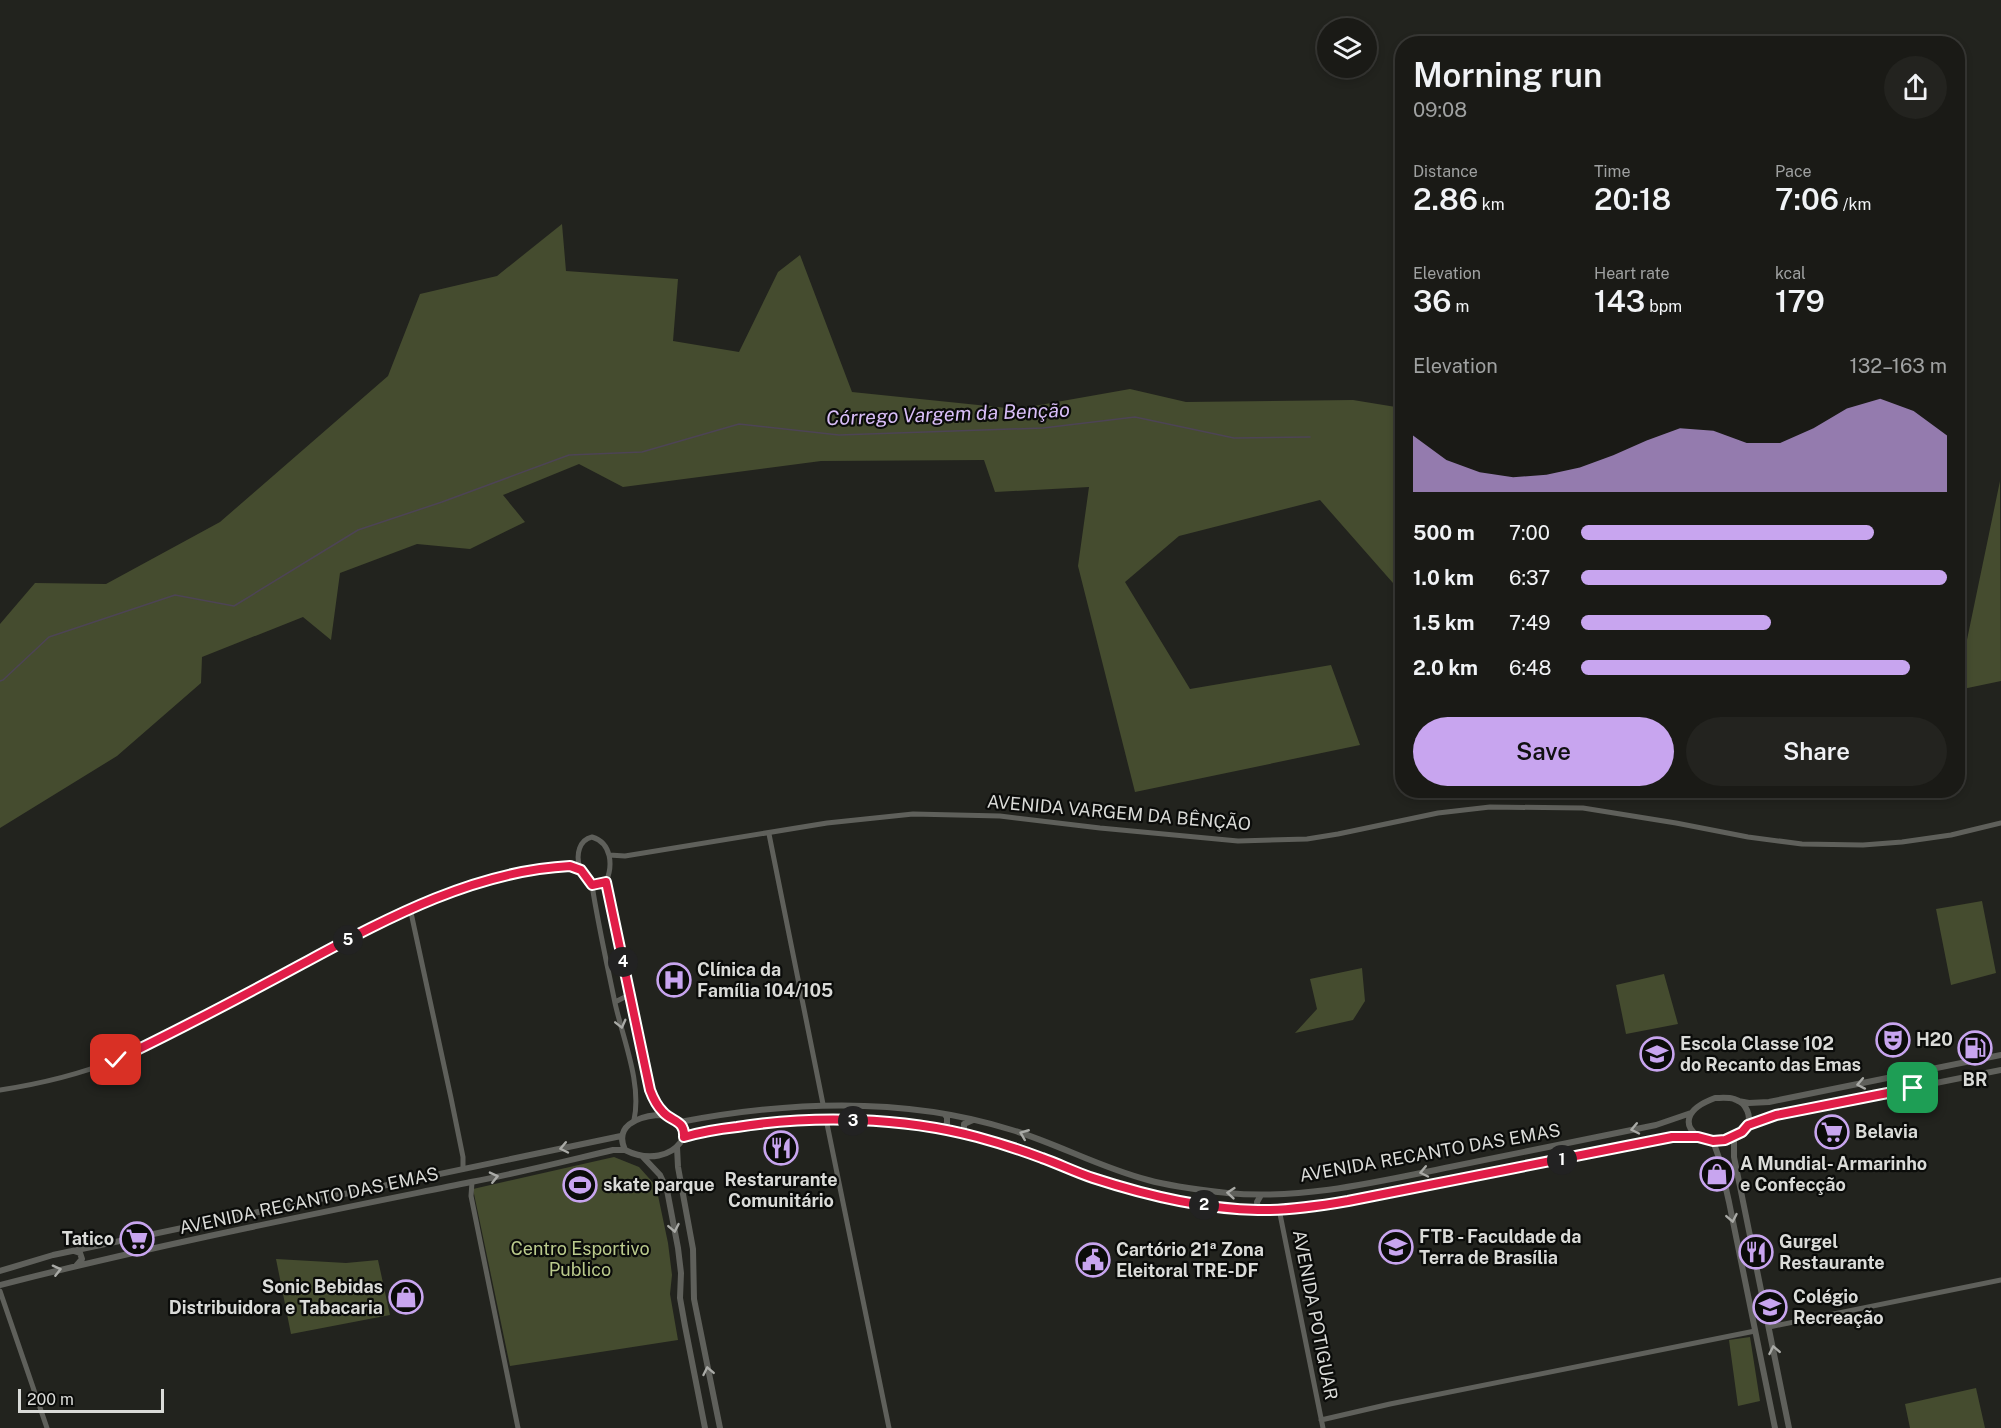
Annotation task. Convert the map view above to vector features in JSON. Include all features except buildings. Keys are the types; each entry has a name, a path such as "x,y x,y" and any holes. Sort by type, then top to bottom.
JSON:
{"main road":[{"path":"2001,1055 1769,1102 1749,1103 1732,1098 1715,1098 1704,1102 1691,1113 1690,1127 1698,1137 1713,1141 1734,1137 1748,1125 1776,1115 2001,1070"},
{"path":"1927,1071 1925,1079 1932,1084"},
{"path":"1913,1074 1918,1078 1913,1088"},
{"path":"1738,1101 1748,1113 1748,1125"},
{"name":"AVENIDA RECANTO DAS EMAS","path":"680,1122 761,1108 823,1104 944,1114 1013,1130 1148,1180 1209,1191 1261,1195 1350,1186 1478,1162 1656,1125 1691,1113"},
{"path":"759,1124 765,1116 761,1108"},
{"path":"775,1108 773,1116 778,1122"},
{"path":"939,1130 947,1124 947,1117 944,1114"},
{"path":"643,1157 663,1155 677,1147 684,1137 684,1130 680,1122 665,1115 648,1116 634,1120 624,1129 621,1136 625,1150 643,1157 660,1175 667,1190 678,1248 681,1273 680,1298 705,1428"},
{"name":"AVENIDA RECANTO DAS EMAS","path":"684,1137 759,1124 826,1119 908,1124 1041,1152 1089,1177 1169,1199 1208,1206 1258,1210 1348,1201 1672,1137 1698,1137"},
{"path":"968,1135 964,1132 964,1125 973,1119"},
{"name":"AVENIDA RECANTO DAS EMAS","path":"0,1271 75,1251 621,1136"},
{"path":"1734,1137 1733,1151 1790,1428"},
{"path":"1713,1141 1729,1202 1774,1428"},
{"path":"1041,1152 1050,1145"},
{"path":"677,1147 678,1167 693,1248 694,1299 720,1428"},
{"name":"AVENIDA RECANTO DAS EMAS","path":"0,1285 75,1266 417,1192 463,1184 613,1150 625,1150"},
{"path":"1075,1170 1084,1167 1085,1162 1082,1157"},
{"path":"1478,1162 1476,1167 1481,1176"},
{"path":"1462,1165 1469,1168 1465,1178"},
{"path":"441,1174 448,1187"},
{"path":"431,1176 426,1182 433,1190"},
{"path":"416,1178 420,1186 417,1192"},
{"path":"1348,1201 1353,1193 1350,1186"},
{"path":"1258,1210 1256,1204 1261,1195"},
{"path":"94,1248 90,1251 90,1259 97,1262"},
{"path":"75,1251 80,1253 82,1259 75,1266"},
{"path":"1764,1376 1774,1380 1778,1373"},
{"path":"1768,1397 1774,1389 1783,1394"},
{"path":"703,1419 709,1414 717,1414"}],"street":[{"name":"AVENIDA VARGEM DA BÊNÇÃO","path":"609,855 625,856 871,818 913,814 1000,816 1238,841 1307,838 1463,810 1539,806 1607,811 1748,837 1802,844 1863,845 1910,841 1951,835 2001,823"},
{"path":"769,834 823,1104"},
{"path":"634,1120 637,1097 592,885 579,864 583,841 592,837 602,841 611,862 606,882 639,1042 650,1090 656,1104 665,1115"},
{"path":"565,866 579,855"},
{"name":"AVENIDA VARGEM DA BÊNÇÃO","path":"611,862 625,856"},
{"path":"0,1090 82,1072 116,1060 161,1039 377,924 432,899 492,880 565,866 573,866 581,870"},
{"path":"592,885 606,882"},
{"path":"410,908 465,1168"},
{"path":"615,1002 625,998 631,999"},
{"path":"625,1044 634,1046 639,1042"},
{"path":"826,1119 889,1428"},
{"path":"471,1196 472,1182"},
{"path":"463,1184 468,1188 471,1196 518,1428"},
{"name":"AVENIDA POTIGUAR","path":"1279,1209 1323,1428"},
{"path":"1769,1328 2001,1280"},
{"path":"0,1292 47,1428"},
{"path":"1321,1420 1390,1404 1755,1331"}],"green space":[{"path":"562,224 566,271 678,279 673,341 739,352 778,272 800,255 852,392 1017,409 1130,389 1186,402 1353,400 1395,407 1395,575 1393,583 1320,500 1179,536 1125,582 1190,689 1331,665 1360,745 1135,792 1078,566 1089,487 995,492 984,460 821,461 623,487 579,464 503,495 525,522 470,549 417,544 340,573 331,640 303,617 202,657 201,683 117,756 0,828 0,624 35,583 106,584 220,522 388,376 420,294 497,276"},
{"path":"2000,481 2001,681 1965,689 1965,649"},
{"path":"1982,901 1996,973 1951,985 1936,909"},
{"path":"1362,968 1365,1001 1353,1020 1295,1033 1317,1009 1310,979"},
{"path":"1664,974 1678,1024 1626,1034 1616,985"},
{"name":"Centro Esportivo Publico","path":"614,1157 639,1167 656,1186 668,1243 672,1275 670,1294 678,1340 510,1366 473,1189"},
{"path":"276,1259 346,1263 378,1260 390,1315 291,1334"},
{"path":"1750,1337 1760,1401 1738,1406 1729,1340"},
{"path":"1976,1388 1985,1428 1910,1428 1905,1404"}],"waterway":[{"name":"Córrego Vargem da Benção","path":"0,681 49,637 175,595 234,606 358,530 569,455 642,452 739,424 839,435 1043,428 1135,417 1234,438 1310,437"}],"place":[{"name":"Clínica da Família 104/105","path":"674,980"},
{"name":"H20","path":"1893,1040"},
{"name":"BR","path":"1975,1048"},
{"name":"Escola Classe 102 do Recanto das Emas","path":"1657,1054"},
{"name":"Belavia","path":"1832,1132"},
{"name":"Restarurante Comunitário","path":"781,1148"},
{"name":"A Mundial- Armarinho e Confecção","path":"1717,1174"},
{"name":"skate parque","path":"580,1185"},
{"name":"Tatico","path":"137,1239"},
{"name":"FTB - Faculdade da Terra de Brasília","path":"1396,1247"},
{"name":"Gurgel Restaurante","path":"1756,1252"},
{"name":"Cartório 21ª Zona Eleitoral TRE-DF","path":"1093,1260"},
{"name":"Sonic Bebidas Distribuidora e Tabacaria","path":"406,1297"},
{"name":"Colégio Recreação","path":"1770,1307"}],"route":[{"path":"116,1060 161,1039 377,924 432,899 517,874 570,866 581,870 592,885 606,882 650,1090 656,1104 665,1115 680,1122 684,1130 684,1137 759,1124 826,1119 908,1124 976,1137 1042,1158 1089,1177 1169,1199 1208,1206 1258,1210 1322,1206 1672,1137 1725,1140 1742,1132 1748,1125 1776,1115 1913,1088"}]}
